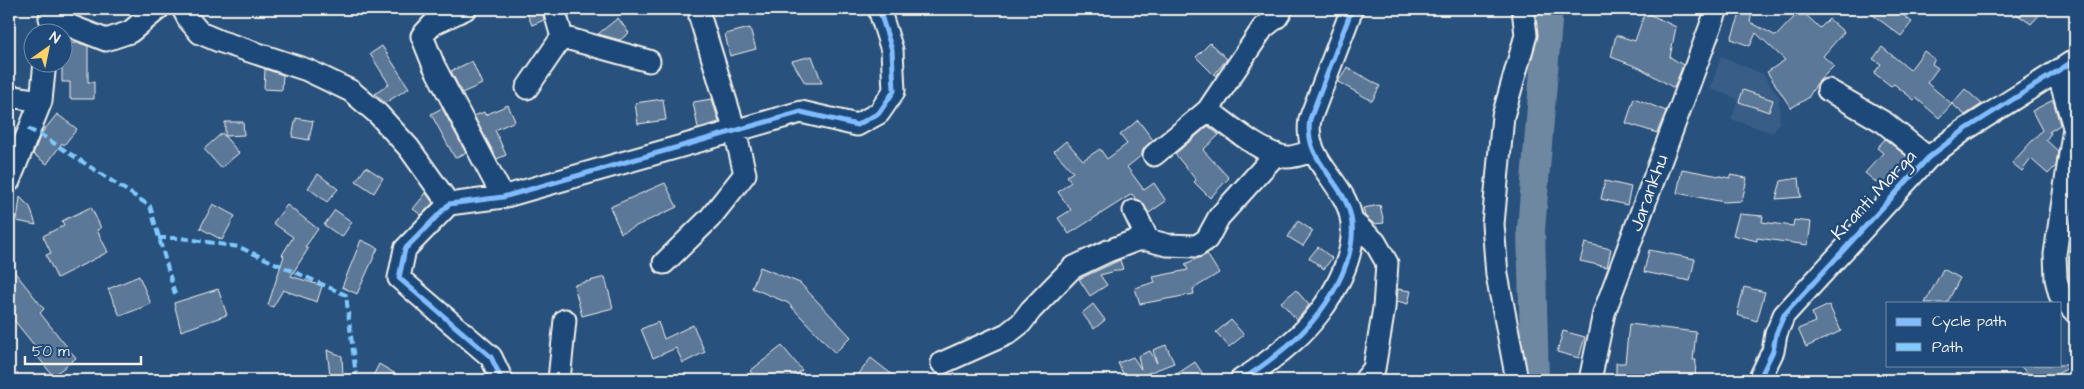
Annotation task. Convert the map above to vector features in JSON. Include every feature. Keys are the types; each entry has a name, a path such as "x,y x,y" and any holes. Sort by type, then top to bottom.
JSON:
{"street":[{"path":"50,20 106,40 130,32 158,9"},
{"path":"183,9 189,20 200,32 219,41 306,70 351,91 378,114 409,148 449,204"},
{"path":"466,9 433,24 422,36 434,66 504,197"},
{"path":"554,9 562,37"},
{"path":"502,380 491,357 399,278 405,249 449,204 504,197 801,112 857,125 879,113 894,91 892,50 879,9"},
{"path":"1154,155 1208,110 1263,28 1277,17 1282,9"},
{"path":"1241,380 1295,340 1326,306 1349,259 1352,221 1346,202 1312,151 1308,130 1310,119 1352,9"},
{"path":"1518,380 1497,275 1493,224 1503,116 1526,35 1523,9"},
{"name":"Jarankhu","path":"1590,380 1604,312 1717,9"},
{"path":"664,264 710,218 745,174 735,131 700,16"},
{"path":"562,37 649,62"},
{"path":"527,88 562,37"},
{"name":"Kranti Marga","path":"1759,380 1773,351 1776,334 1784,315 1928,158 1964,131 2058,73 2075,60"},
{"path":"9,182 41,101 44,72"},
{"path":"2058,73 2074,127 2055,254 2056,271 2060,295 2075,312"},
{"path":"1828,90 1885,123 1928,158"},
{"path":"9,96 41,101"},
{"path":"1208,110 1255,143 1276,154 1287,157 1312,151"},
{"path":"942,362 1007,334 1021,323 1031,310 1072,268 1108,251 1137,240 1148,240 1167,245 1197,246 1207,239 1219,217 1276,154"},
{"path":"1134,211 1148,240"},
{"path":"1352,221 1375,242 1387,263 1384,308 1374,368 1365,380"},
{"path":"559,380 565,320"}],"shaded area":[{"path":"1721,56 1763,74 1779,97 1780,122 1773,133 1731,119 1738,99 1710,89"}],"building":[{"path":"525,9 542,9 544,20 532,25"},
{"path":"1742,9 1753,9 1750,22 1776,36 1801,10 1820,28 1829,19 1844,32 1823,56 1834,66 1817,83 1808,98 1791,108 1767,72 1785,60 1756,33 1750,46 1731,39"},
{"path":"1865,9 1895,9 1912,22 1901,36"},
{"path":"2009,9 2045,9 2031,24"},
{"path":"1645,12 1676,27 1670,57 1683,65 1674,88 1640,68 1611,57 1616,35 1635,41"},
{"path":"618,18 629,33 620,40 598,34"},
{"path":"750,28 756,49 730,56 725,34"},
{"path":"72,43 88,46 88,82 94,82 94,99 70,99 70,82 62,82 62,72 72,72"},
{"path":"1210,43 1227,59 1214,75 1196,57"},
{"path":"382,46 409,88 385,103 375,94 389,84 370,54"},
{"path":"1882,47 1910,70 1924,51 1935,59 1932,64 1938,68 1927,83 1952,104 1939,118 1916,98 1914,100 1894,84 1891,86 1874,73 1881,64 1873,59"},
{"path":"812,56 822,83 805,83 792,61"},
{"path":"472,61 482,84 462,93 451,71"},
{"path":"1347,67 1380,86 1372,101 1338,82"},
{"path":"265,69 283,75 282,90 264,89"},
{"path":"1965,89 1982,104 1965,115 1952,104"},
{"path":"1743,90 1773,100 1769,112 1739,102"},
{"path":"1634,98 1666,111 1657,133 1626,123"},
{"path":"663,99 666,120 638,124 635,103"},
{"path":"712,99 719,122 698,128 693,102"},
{"path":"2053,100 2060,125 2049,132 2051,133 2046,140 2058,151 2056,166 2048,174 2031,159 2022,171 2012,163 2042,130 2032,111"},
{"path":"508,105 515,121 495,130 506,155 497,159 474,116 484,112 485,115"},
{"path":"442,108 466,153 455,158 431,114"},
{"path":"57,114 77,129 64,145 62,143 47,164 33,154 41,134"},
{"path":"296,118 313,121 309,140 292,137"},
{"path":"1138,120 1153,140 1146,146 1142,155 1127,167 1144,190 1154,183 1166,201 1149,213 1141,201 1132,194 1069,234 1058,218 1071,210 1058,192 1071,182 1067,176 1073,172 1054,151 1066,141 1083,160 1100,149 1107,159 1127,144 1120,135"},
{"path":"225,122 243,122 244,135 225,136"},
{"path":"1208,126 1219,135 1203,150 1229,178 1210,198 1194,182 1196,180 1175,154"},
{"path":"222,133 239,153 221,168 204,149"},
{"path":"1885,139 1910,159 1883,188 1865,173 1883,153 1877,148"},
{"path":"366,167 383,178 374,193 356,181"},
{"path":"1682,169 1730,178 1730,175 1747,178 1742,201 1724,202 1677,193"},
{"path":"318,174 338,189 327,202 308,188"},
{"path":"1799,178 1801,197 1776,199 1781,181"},
{"path":"1605,181 1631,187 1627,205 1601,199"},
{"path":"665,183 677,207 621,233 610,207"},
{"path":"426,193 433,203 421,215 413,209"},
{"path":"20,197 30,207 36,225 17,221"},
{"path":"213,204 235,216 222,240 200,228"},
{"path":"287,205 318,229 305,247 308,249 291,276 322,286 317,302 283,290 273,307 268,305 284,256 282,255 293,237 273,223"},
{"path":"1380,205 1384,223 1374,224 1365,216 1363,208"},
{"path":"91,207 101,228 97,230 108,252 57,278 46,255 51,253 43,236 64,225 62,221"},
{"path":"335,210 352,222 342,237 324,225"},
{"path":"1739,214 1763,216 1762,222 1793,226 1794,220 1811,222 1808,245 1757,238 1757,241 1733,235"},
{"path":"1298,221 1313,231 1303,246 1288,237"},
{"path":"361,240 378,248 357,294 342,287"},
{"path":"1585,243 1611,249 1607,267 1580,261"},
{"path":"1318,247 1332,258 1324,269 1309,258"},
{"path":"1649,250 1695,259 1690,281 1644,272"},
{"path":"1207,254 1219,273 1193,289 1194,294 1140,304 1135,288 1155,282 1153,277 1188,270 1185,264"},
{"path":"1120,260 1123,269 1100,275 1107,285 1090,296 1079,279"},
{"path":"9,265 44,309 40,313 76,358 53,376 34,352 38,350 9,314"},
{"path":"760,267 800,283 851,337 835,353 788,303 752,288"},
{"path":"1943,269 1960,278 1948,302 1926,302"},
{"path":"139,276 151,304 120,316 108,289"},
{"path":"605,277 613,308 582,316 574,285"},
{"path":"1744,287 1765,292 1757,321 1737,315"},
{"path":"218,289 227,315 181,331 174,303"},
{"path":"1398,289 1411,291 1408,304 1397,301"},
{"path":"1296,290 1309,305 1297,320 1281,302"},
{"path":"1093,304 1105,320 1094,329 1082,313"},
{"path":"1829,305 1841,331 1806,347 1798,329 1815,322 1812,313"},
{"path":"1231,320 1244,335 1229,347 1216,332"},
{"path":"658,322 664,339 693,325 705,352 683,363 676,348 653,358 641,329"},
{"path":"1629,324 1696,332 1693,360 1696,360 1695,380 1616,380 1616,363 1625,363"},
{"path":"1563,331 1585,337 1579,358 1557,352"},
{"path":"1166,345 1174,363 1143,375 1146,380 1126,380 1118,363 1133,357 1141,369 1138,356 1150,351 1157,363 1153,350"},
{"path":"782,346 802,370 789,380 757,380 750,371"},
{"path":"327,350 342,356 343,376 330,375"},
{"path":"871,358 899,380 854,380"},
{"path":"1195,362 1207,380 1168,380"},
{"path":"379,364 406,380 371,380"},
{"path":"2074,365 2046,380 2035,380 2020,366"}],"waterway":[{"path":"1535,380 1531,230 1549,9"}],"marked path":[{"path":"28,129 43,136 150,206 175,294"},
{"path":"158,238 181,238 239,247 346,295 356,376"},
{"path":"9,374 18,380"}],"cycle path":[{"path":"502,380 491,357 399,278 405,249 449,204 503,197 801,112 857,125 879,113 894,91 892,50 879,9"},
{"path":"1241,380 1274,357 1306,328 1331,295 1348,257 1352,237 1351,218 1345,200 1314,152 1309,131 1310,119 1352,9"},
{"path":"1759,380 1773,351 1776,334 1784,315 1928,158 1963,131 2075,60"}]}
